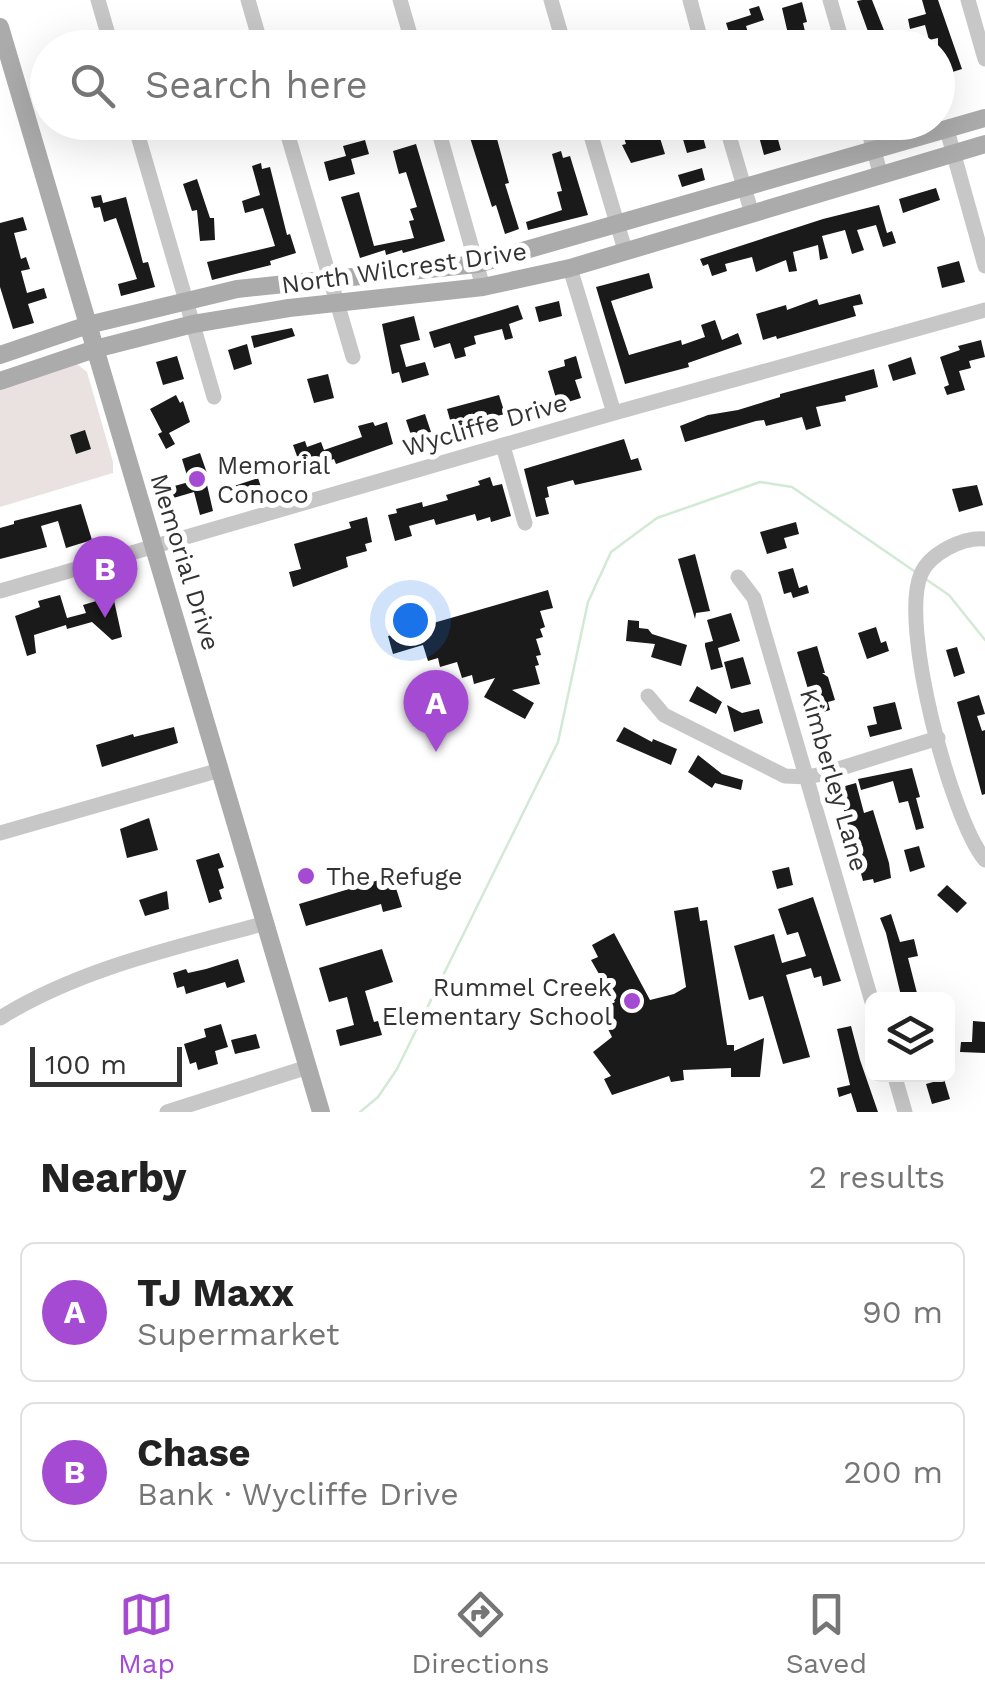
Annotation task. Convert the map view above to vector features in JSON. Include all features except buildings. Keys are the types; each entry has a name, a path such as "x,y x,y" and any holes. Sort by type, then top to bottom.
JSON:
{"main road":[{"name":"Memorial Drive","path":"0,28 30,129"},
{"name":"North Wilcrest Drive","path":"955,127 985,118"},
{"name":"Memorial Drive","path":"33,140 321,1111"},
{"name":"North Wilcrest Drive","path":"0,355 88,325 186,300 286,282 477,264 910,140"},
{"name":"North Wilcrest Drive","path":"1,378 193,324 289,308 483,286 570,268 985,144"}],"street":[{"path":"98,0 107,30"},
{"path":"248,0 257,30"},
{"path":"400,0 409,30"},
{"path":"552,0 561,30"},
{"path":"690,0 699,30"},
{"path":"830,0 839,30"},
{"path":"968,0 985,59"},
{"path":"139,140 214,397"},
{"path":"289,140 353,357"},
{"path":"441,140 483,286"},
{"path":"593,140 625,250"},
{"path":"730,140 752,214"},
{"path":"871,140 881,176"},
{"path":"950,140 985,266"},
{"path":"570,268 614,413"},
{"name":"Wycliffe Drive","path":"0,590 985,310"},
{"path":"503,446 525,522"},
{"path":"985,540 956,544 926,565 918,587 918,654 938,738 963,823 985,860"},
{"name":"Kimberley Lane","path":"738,577 754,598 869,992"},
{"path":"648,696 664,715 785,776 807,777 938,738"},
{"path":"0,833 220,770"},
{"path":"0,1018 65,984 106,969 266,923"},
{"path":"167,1112 308,1067"},
{"path":"896,1082 905,1112"}],"shaded area":[{"path":"77,364 87,372 113,473 0,507 0,389"}],"waterway":[{"path":"360,1112 378,1097 397,1069 558,742 588,602 611,552 657,518 760,482 792,487 917,573"},
{"path":"927,580 949,595 985,640"}],"place":[{"name":"Memorial Conoco","path":"197,479"},
{"name":"Chase","path":"105,618"},
{"name":"TJ Maxx","path":"436,752"},
{"name":"The Refuge","path":"306,876"},
{"name":"Rummel Creek Elementary School","path":"632,1001"}]}
